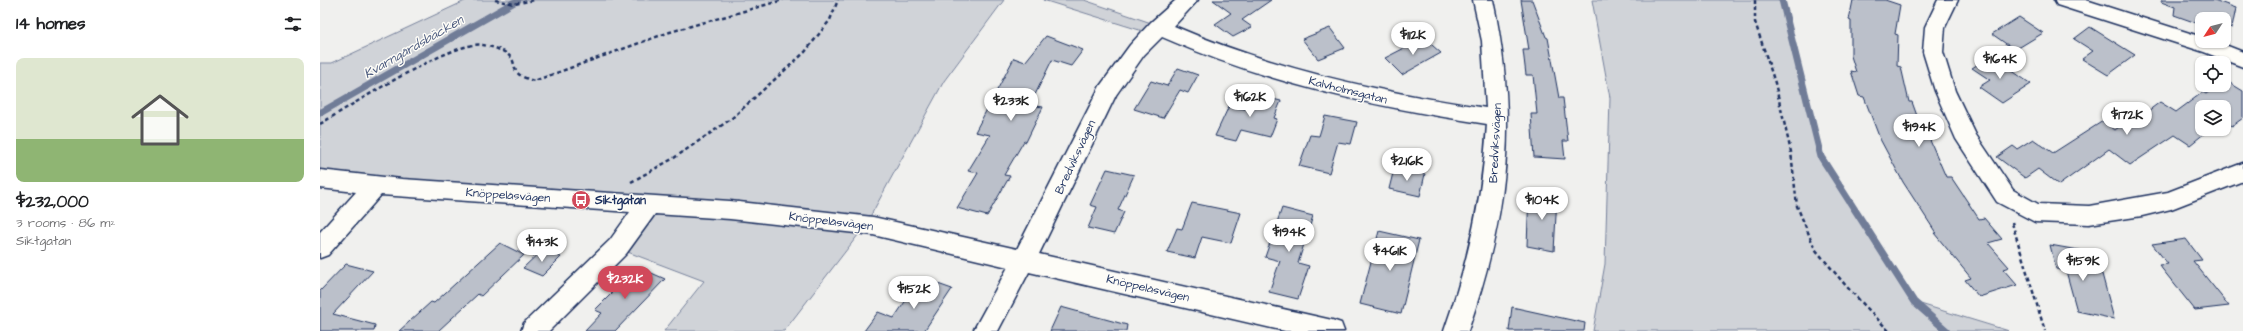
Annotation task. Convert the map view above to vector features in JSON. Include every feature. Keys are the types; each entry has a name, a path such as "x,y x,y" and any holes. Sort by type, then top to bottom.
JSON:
{"street":[{"name":"Bredviksvägen","path":"985,331 1024,260 1107,91 1137,50 1188,0"},
{"name":"Bredviksvägen","path":"1456,331 1481,248 1494,181 1497,118 1494,53 1483,0"},
{"path":"1948,0 1935,27 1933,52 1945,91 1967,140 2005,196 2035,213 2089,215 2142,207 2171,200 2243,172"},
{"path":"2064,0 2211,47 2243,60"},
{"name":"Kalvholmsgatan","path":"1158,28 1182,39 1239,60 1323,85 1396,102 1497,118"},
{"name":"Knöppelåsvägen","path":"320,179 376,186 730,210 873,226 1332,331"},
{"path":"320,248 376,186"},
{"path":"533,331 618,247 649,205"}],"path":[{"path":"495,0 504,4 522,5 534,0"},
{"path":"320,124 391,81 466,45 481,44 503,51 512,59 516,71 526,79 534,81 670,32 783,0"},
{"path":"624,186 674,158 731,119 805,52 830,20 838,0"},
{"path":"1755,0 1755,22 1775,83 1791,152 1797,206 1815,249 1846,287 1889,331"},
{"path":"2005,196 2027,275 2045,331"}],"shaded area":[{"path":"467,0 1004,0 944,81 865,226 784,331 664,331 704,281 625,251 651,205 320,182 320,63 332,63"},
{"path":"1043,0 1084,0 1157,25 1149,33"},
{"path":"1592,0 1781,0 1821,157 1914,302 2009,331 1593,331 1605,264 1610,98"}],"building":[{"path":"1213,0 1271,0 1242,20 1252,27 1233,37 1215,24 1231,13"},
{"path":"1521,0 1532,0 1546,37 1548,38 1559,98 1563,98 1568,141 1563,141 1565,159 1534,157 1531,114 1537,114 1533,75 1526,75 1523,50 1529,50"},
{"path":"1853,0 1885,0 1900,5 1895,34 1898,35 1897,66 1901,67 1909,102 1912,102 1925,138 1929,138 1946,177 1951,177 1979,219 1984,218 2002,239 1988,243 2009,267 2003,269 2017,285 1979,297 1965,280 1971,278 1934,233 1936,233 1903,182 1880,139 1864,97 1859,96 1851,71 1856,72 1851,56 1851,21 1849,20"},
{"path":"2162,0 2214,0 2236,8 2232,28 2231,12 2195,12 2195,22 2174,15 2175,7 2161,2"},
{"path":"2019,17 2043,33 2015,50 1992,34"},
{"path":"2090,27 2135,55 2108,75 2082,59 2093,51 2074,39"},
{"path":"1330,28 1345,48 1318,59 1302,39"},
{"path":"1046,36 1083,50 1071,66 1052,60 1030,105 1043,107 1026,142 1024,141 1004,175 1010,176 987,216 957,208 978,173 968,171 990,135 975,132 1014,58 1025,62"},
{"path":"1424,38 1441,53 1402,75 1385,58"},
{"path":"1991,56 2031,84 2002,103 1979,87 1990,80 1972,68"},
{"path":"1178,68 1198,75 1188,93 1180,90 1163,118 1134,109 1151,81 1167,86"},
{"path":"2231,84 2243,91 2243,118 2231,125 2231,100 2195,100 2195,136 2201,136 2190,145 2175,135 2130,165 2109,149 2059,185 2038,169 2025,178 1997,157 2013,146 2017,149 2033,139 2053,153 2103,121 2115,130 2140,111 2144,114 2160,102 2176,112 2203,92 2206,94 2209,92 2231,92"},
{"path":"1251,94 1281,101 1274,118 1277,119 1270,137 1241,130 1236,141 1215,136 1229,106 1245,109"},
{"path":"1325,116 1357,122 1351,144 1338,142 1329,173 1299,166 1310,135 1319,136"},
{"path":"1107,169 1134,175 1118,210 1124,212 1114,234 1088,228 1097,207 1090,205"},
{"path":"1394,169 1425,174 1420,196 1389,189"},
{"path":"1529,192 1557,197 1554,251 1527,246"},
{"path":"1192,203 1241,213 1231,243 1202,237 1195,258 1167,252 1177,228 1182,229"},
{"path":"1282,208 1313,216 1298,263 1309,266 1298,299 1269,292 1280,261 1265,257"},
{"path":"1379,231 1419,240 1401,314 1360,304"},
{"path":"2186,239 2202,260 2193,261 2229,306 2195,310 2159,265 2168,264 2152,244"},
{"path":"500,243 524,255 481,296 478,294 438,331 399,331 431,302 434,303"},
{"path":"2050,245 2084,251 2089,271 2102,274 2114,319 2077,311 2066,271 2056,269"},
{"path":"543,249 561,257 542,276 523,268"},
{"path":"346,264 373,271 333,314 375,325 374,331 320,331 320,291"},
{"path":"638,267 665,279 615,331 585,331 602,313 595,310"},
{"path":"921,278 952,289 924,331 864,331 878,312 894,318"},
{"path":"1061,307 1127,325 1126,331 1050,331"},
{"path":"1512,307 1585,323 1584,331 1509,331"}],"waterway":[{"name":"Kvarngårdsbäcken","path":"320,113 518,0"},
{"path":"1782,0 1821,157 1914,302 1947,331"}],"place":[{"name":"Siktgatan","path":"581,200"}]}
